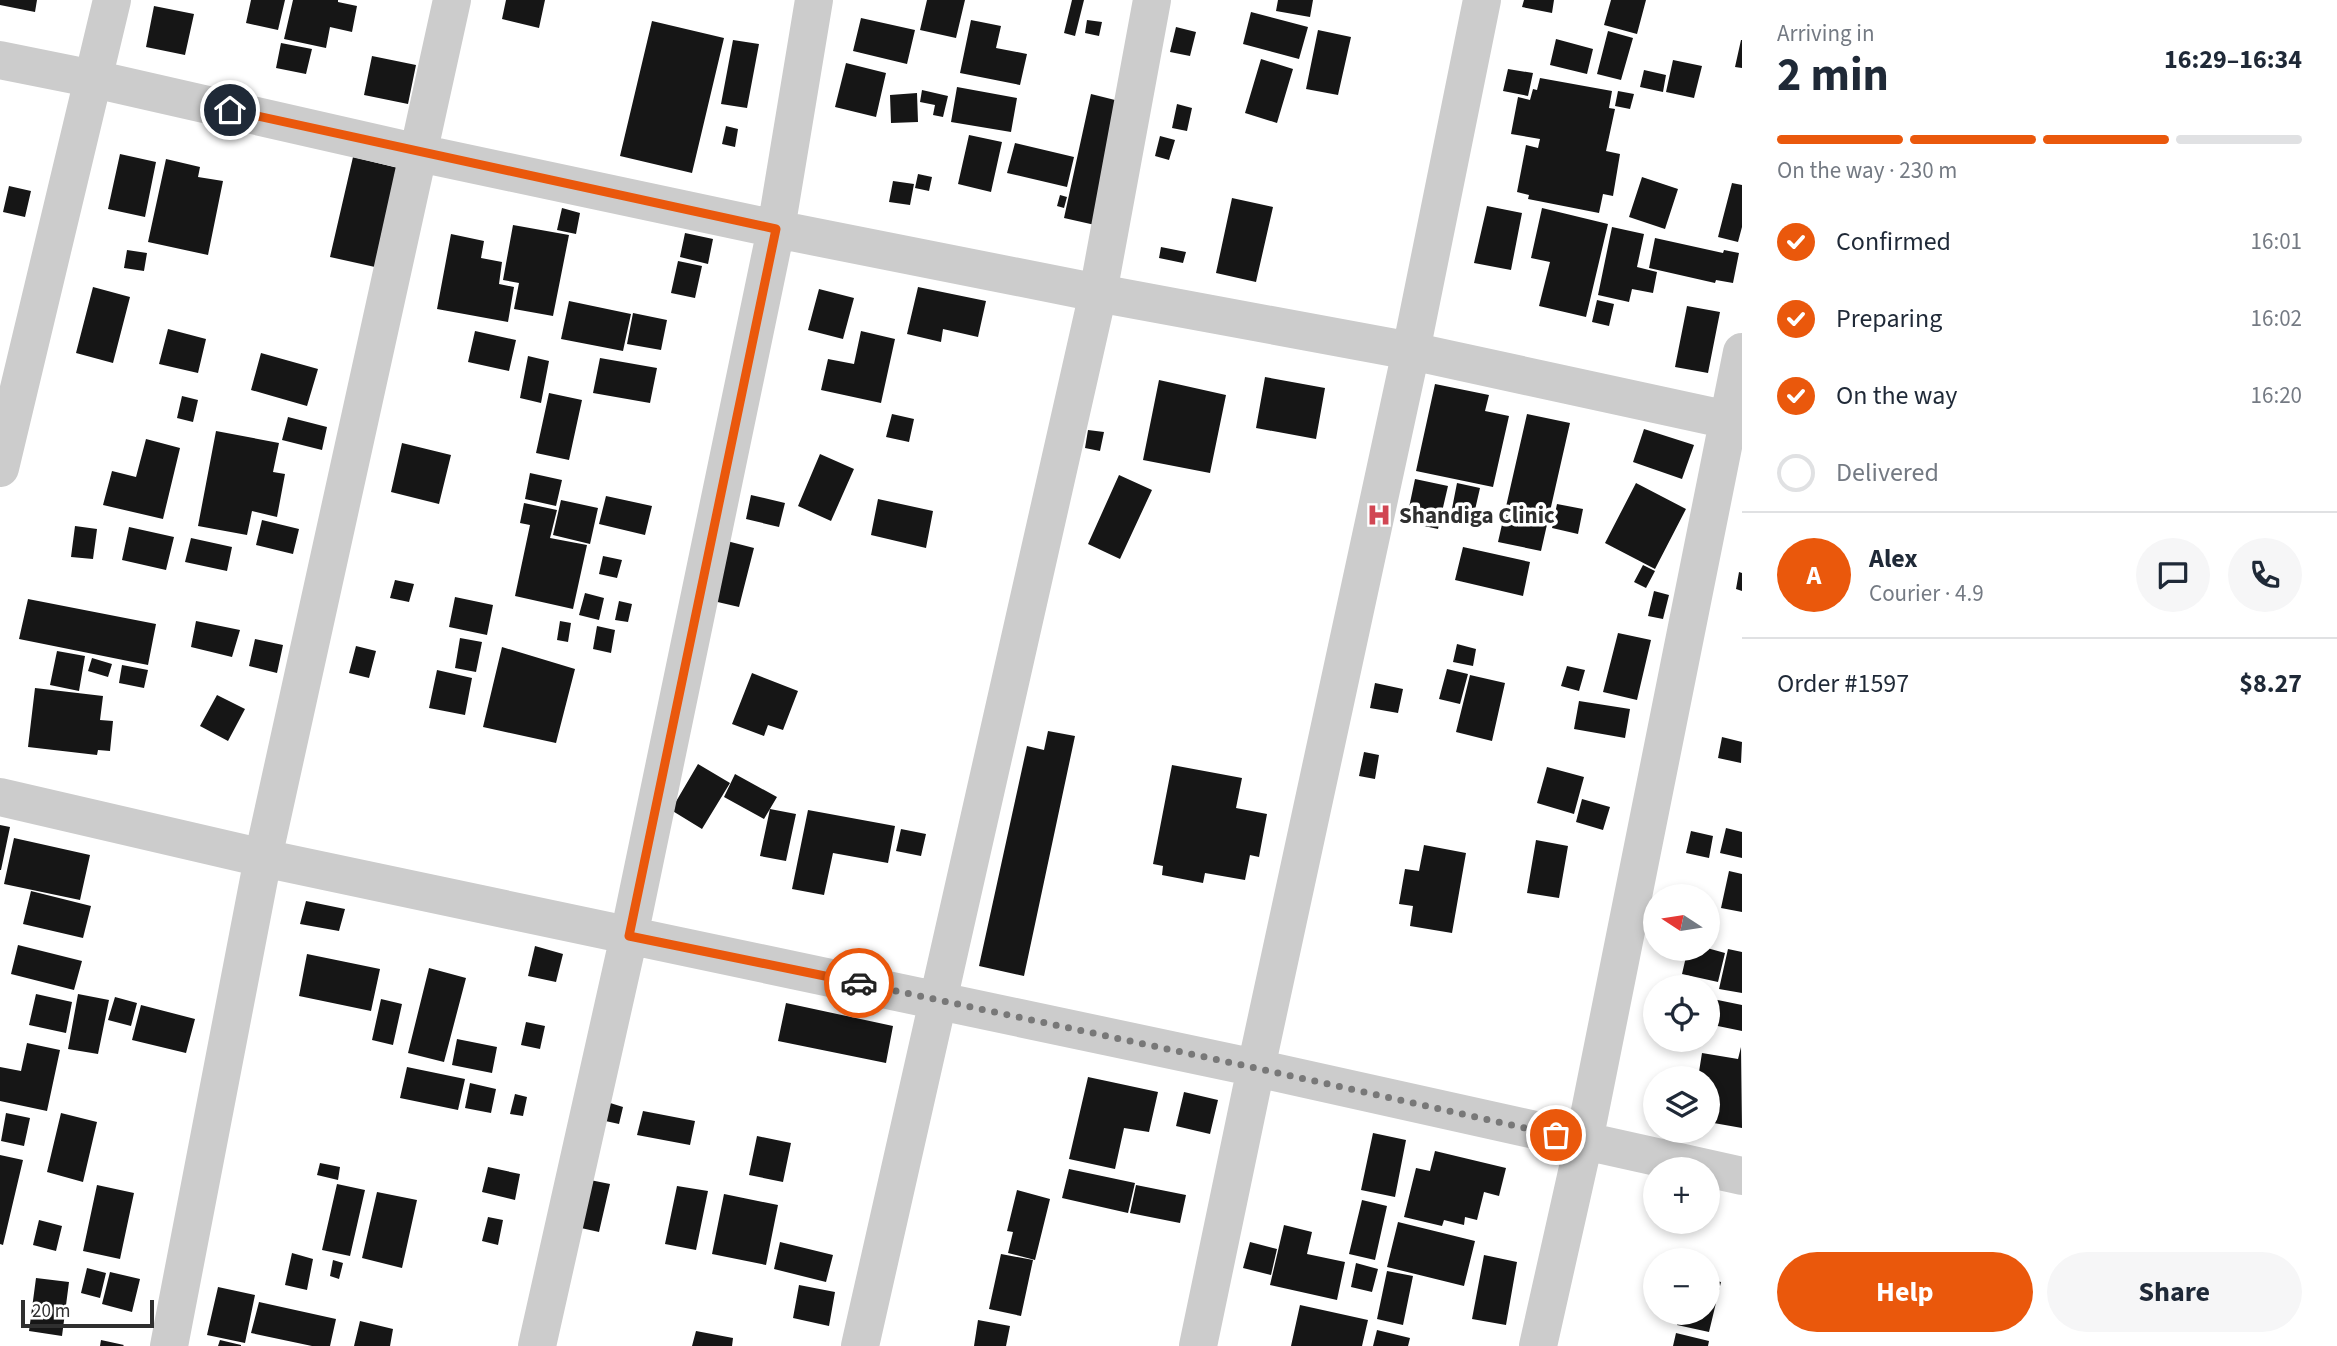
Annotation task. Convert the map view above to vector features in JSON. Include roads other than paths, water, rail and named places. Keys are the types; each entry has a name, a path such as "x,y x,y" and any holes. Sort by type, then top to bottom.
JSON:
{"street":[{"path":"0,468 112,0"},
{"path":"169,1346 263,858 452,0"},
{"path":"537,1346 629,936 776,229 814,0"},
{"path":"860,1346 1098,293 1152,0"},
{"path":"1198,1346 1411,351 1482,0"},
{"path":"0,60 776,229 1411,351 1734,422"},
{"path":"1538,1346 1584,1141 1734,422 1742,352"},
{"path":"0,797 263,858 1256,1068 1742,1177"}],"place":[{"name":"Shandiga Clinic","path":"1379,515"}]}
